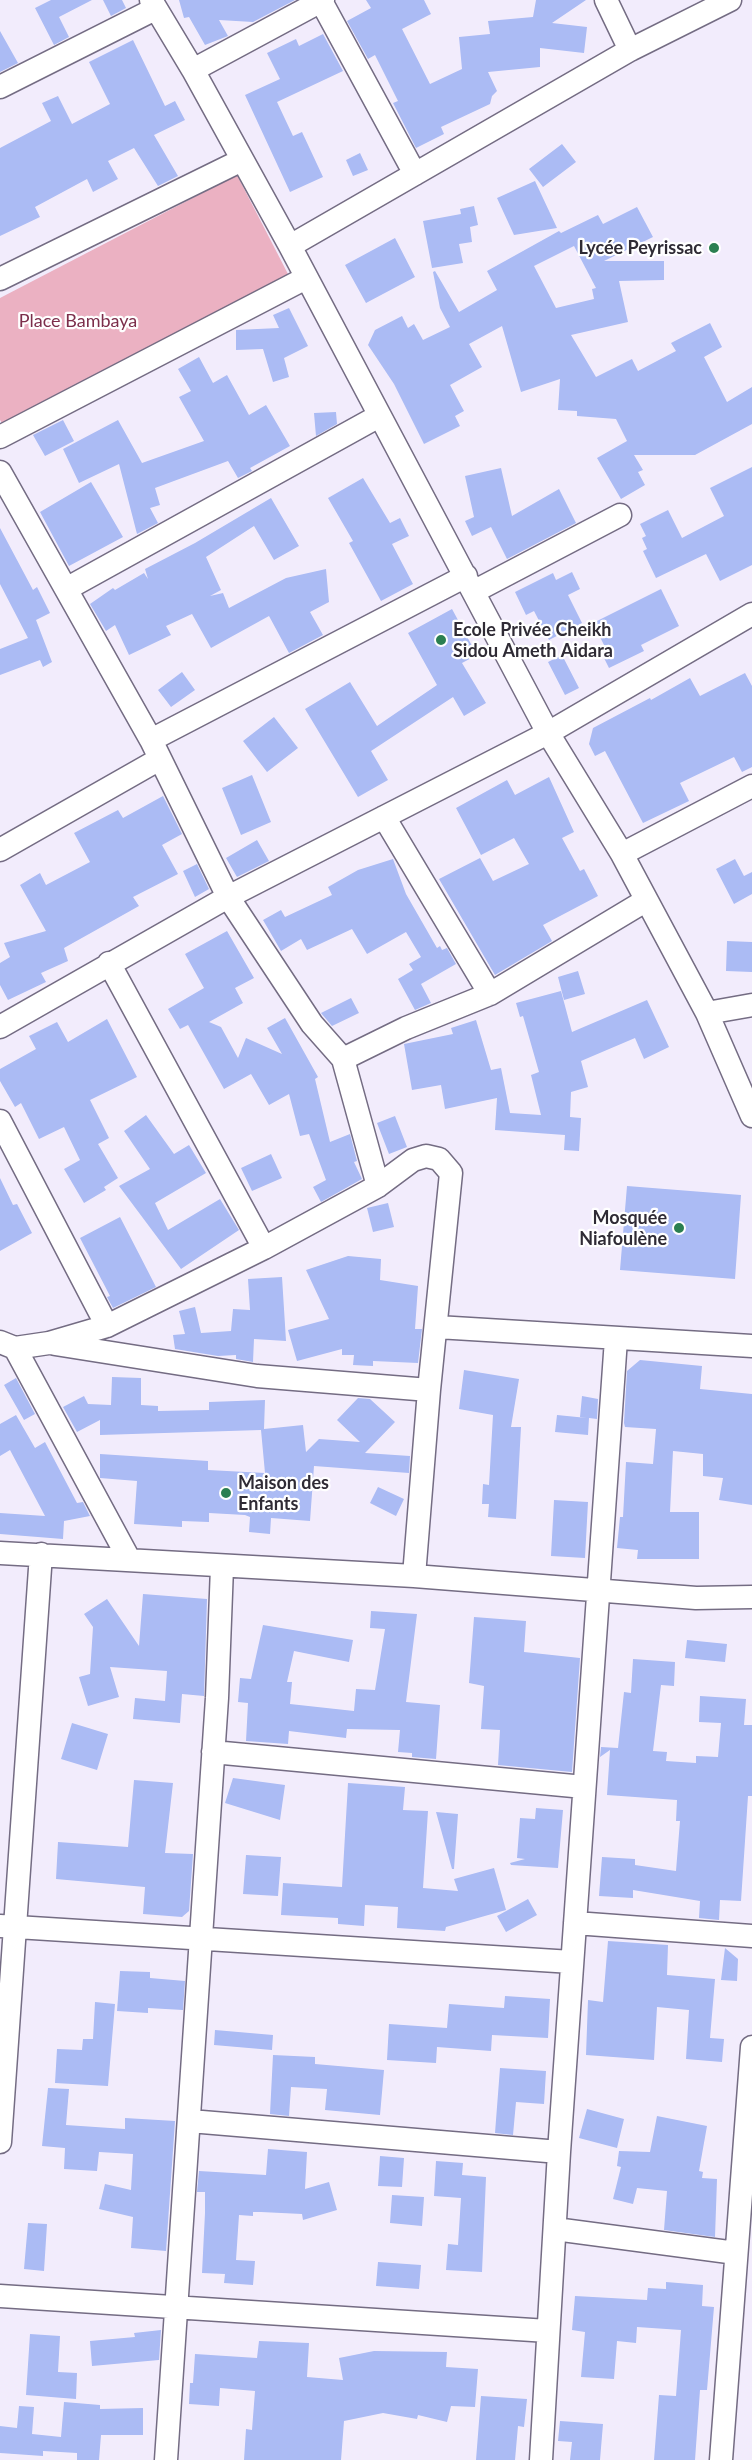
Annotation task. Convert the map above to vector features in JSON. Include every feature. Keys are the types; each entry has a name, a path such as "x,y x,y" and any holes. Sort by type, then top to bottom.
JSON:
{"street":[{"path":"193,69 322,0 416,174"},
{"path":"606,0 630,50"},
{"path":"290,246 630,50 730,0"},
{"path":"0,87 153,4 193,69 290,246 548,733 622,854 706,1012 752,1116"},
{"path":"0,279 242,160"},
{"path":"0,437 306,278"},
{"path":"68,588 379,416"},
{"path":"0,472 68,588 154,750 228,897 312,1024 343,1059 378,1185"},
{"path":"0,850 154,750 470,583 620,515"},
{"path":"0,1027 228,897 548,733 752,614"},
{"path":"622,854 752,786"},
{"path":"384,817 490,994"},
{"path":"343,1059 406,1028 490,994 645,901"},
{"path":"109,963 264,1248"},
{"path":"706,1012 752,1005"},
{"path":"0,1121 107,1326"},
{"path":"49,1343 107,1326 264,1248 378,1185 413,1160 426,1156 439,1159 452,1173 429,1390 414,1576"},
{"path":"437,1327 752,1346"},
{"path":"541,2460 559,2151 616,1339"},
{"path":"129,1558 8,1345 49,1343 257,1376 429,1390"},
{"path":"0,1552 129,1558 222,1567 414,1576 597,1589 696,1599 752,1597"},
{"path":"0,2142 7,1926 41,1554"},
{"path":"166,2460 202,1939 222,1567"},
{"path":"213,1752 584,1786"},
{"path":"575,1923 752,1936"},
{"path":"7,1926 572,1962"},
{"path":"722,2460 742,2313 736,2253 752,2047"},
{"path":"190,2121 559,2151"},
{"path":"555,2229 736,2253"},
{"path":"0,2296 548,2331"}],"green space":[{"name":"Place Bambaya","path":"237,175 289,276 3,425 0,420 0,298"}],"building":[{"path":"51,0 92,0 59,17 69,37 54,45 35,8"},
{"path":"103,0 122,0 126,8 111,16"},
{"path":"179,0 295,0 253,22 219,20 228,36 205,45 189,17 184,18"},
{"path":"366,0 424,0 431,14 402,29 430,84 462,69 459,37 490,34 488,21 533,17 536,0 586,0 552,23 587,27 584,53 540,48 540,67 488,72 497,91 492,96 490,104 441,127 444,134 416,148 393,103 398,101 375,55 368,59 347,21 371,8"},
{"path":"0,31 18,63 0,72"},
{"path":"323,34 343,71 277,102 293,136 302,132 323,177 290,192 245,95 280,79 267,53 296,39 299,46"},
{"path":"133,40 165,106 175,101 185,120 154,135 178,176 158,186 134,148 108,161 118,179 93,192 87,179 35,207 40,217 0,236 0,148 51,121 42,103 58,96 72,124 110,104 89,62"},
{"path":"562,144 576,162 543,187 529,169"},
{"path":"360,153 368,170 353,176 346,160"},
{"path":"535,181 557,228 514,235 497,198"},
{"path":"474,206 478,225 470,227 472,242 459,244 463,263 432,268 423,221 461,214 460,209"},
{"path":"637,207 653,237 604,261 664,261 664,280 619,281 628,322 571,335 596,377 632,359 638,371 676,351 671,343 710,323 722,347 704,357 727,402 752,387 752,424 695,455 634,455 643,470 638,472 645,485 621,499 597,458 627,441 616,419 577,416 577,411 558,410 560,379 521,392 502,326 469,344 482,367 450,385 464,411 455,416 460,426 424,444 394,384 368,345 375,330 402,316 408,328 414,324 423,340 450,327 440,308 433,272 435,271 459,312 497,290 487,271 559,231 561,233 598,215 603,224","holes":["574,246 596,288 592,289 594,299 556,308 534,266"]},
{"path":"395,238 415,277 366,303 345,265"},
{"path":"289,308 308,346 284,358 289,377 273,382 263,349 236,350 236,330 279,328 273,315"},
{"path":"199,357 213,383 227,375 249,415 266,405 290,446 250,468 252,471 238,478 228,461 155,488 160,505 150,508 158,523 137,534 119,464 79,483 63,449 118,420 142,463 204,441 179,397 191,391 178,369"},
{"path":"336,412 337,424 316,436 314,413"},
{"path":"63,420 74,441 45,456 33,435"},
{"path":"752,467 752,565 720,581 706,554 656,578 643,551 647,549 642,538 646,536 640,524 668,510 682,538 724,516 710,488"},
{"path":"501,468 512,516 559,489 576,523 507,559 491,527 472,536 465,521 474,517 465,476"},
{"path":"363,478 390,523 400,518 409,536 392,544 413,584 381,601 349,543 353,541 328,498"},
{"path":"91,482 123,537 69,566 40,512"},
{"path":"271,498 299,546 274,560 254,526 206,557 221,590 210,596 223,593 229,608 286,578 326,569 329,602 310,612 323,635 289,653 269,616 211,648 192,614 166,626 171,635 129,655 115,625 106,631 90,604 113,588 115,590 144,573 148,579 145,569 195,543"},
{"path":"0,528 33,590 37,587 50,613 36,620 52,662 43,667 40,660 0,675 0,649 28,638 0,584"},
{"path":"572,572 580,589 568,595 582,623 549,640 534,611 526,615 515,592 553,573 556,580"},
{"path":"661,589 679,626 641,645 644,651 609,668 599,648 604,645 593,623"},
{"path":"452,609 477,655 462,663 486,703 464,716 453,697 371,751 388,780 358,797 305,709 350,682 377,726 437,685 408,633"},
{"path":"562,655 579,688 565,695 548,662"},
{"path":"182,672 195,690 171,707 158,690"},
{"path":"745,673 752,686 752,767 742,772 734,757 680,783 689,801 643,823 605,751 595,756 589,744 593,728 690,678 700,696"},
{"path":"274,717 298,748 267,772 243,741"},
{"path":"252,775 271,822 241,835 222,788"},
{"path":"549,777 574,832 562,838 580,871 584,869 598,896 543,925 552,941 495,975 439,879 480,858 493,881 529,864 514,838 481,855 456,808 507,780 515,795"},
{"path":"163,796 182,834 162,845 178,874 133,897 139,906 64,948 68,961 41,973 46,982 8,1000 0,985 0,963 10,957 4,943 46,931 20,885 40,873 46,885 90,862 74,833 118,810 123,818"},
{"path":"257,840 269,861 237,877 226,858"},
{"path":"393,859 406,894 437,948 440,946 442,950 447,948 456,964 421,984 431,1003 415,1010 398,979 413,970 409,964 421,957 406,932 367,954 352,929 307,950 301,939 281,951 263,920 281,910 285,917 332,895 328,887 358,870"},
{"path":"735,859 744,876 752,872 752,894 734,904 716,869"},
{"path":"197,864 209,889 195,897 183,871"},
{"path":"227,931 254,978 235,988 243,1003 209,1022 221,1027 238,1058 246,1038 282,1054 267,1028 285,1018 318,1077 315,1079 330,1142 350,1134 357,1161 354,1162 362,1179 321,1202 313,1187 326,1180 309,1134 300,1136 289,1094 269,1105 251,1074 224,1089 188,1025 180,1029 168,1009 204,988 185,954"},
{"path":"727,941 752,942 752,972 726,971"},
{"path":"578,971 585,994 564,1000 558,977"},
{"path":"561,991 572,1032 647,1000 669,1047 644,1059 635,1038 581,1061 588,1087 571,1092 570,1117 581,1118 579,1151 564,1150 565,1135 495,1130 497,1098 445,1109 441,1085 412,1090 404,1044 453,1034 451,1028 476,1020 491,1070 501,1068 510,1113 541,1115 531,1075 539,1072 523,1016 520,1017 516,1003"},
{"path":"351,998 359,1013 332,1026 321,1013"},
{"path":"107,1019 137,1077 90,1100 109,1138 98,1144 118,1178 104,1187 106,1190 84,1203 64,1169 80,1160 64,1127 39,1139 21,1103 15,1107 0,1081 0,1069 36,1049 29,1036 57,1022 68,1042"},
{"path":"146,1115 174,1154 189,1145 206,1173 155,1203 168,1230 220,1199 239,1230 181,1269 119,1186 150,1169 124,1131"},
{"path":"395,1116 407,1147 389,1154 377,1123"},
{"path":"271,1154 282,1178 252,1191 241,1168"},
{"path":"0,1178 13,1205 17,1204 32,1233 0,1251"},
{"path":"627,1186 741,1195 735,1279 620,1270"},
{"path":"388,1203 394,1227 373,1232 367,1208"},
{"path":"120,1217 156,1287 113,1308 107,1297 110,1296 80,1238"},
{"path":"348,1256 381,1259 380,1280 418,1286 415,1329 422,1329 418,1363 373,1361 373,1366 353,1365 354,1355 342,1355 342,1349 297,1361 288,1330 329,1319 306,1270"},
{"path":"282,1277 286,1341 254,1339 253,1362 236,1359 236,1355 218,1356 175,1349 173,1335 185,1334 179,1311 195,1307 201,1333 231,1331 233,1309 250,1310 248,1279"},
{"path":"640,1360 702,1366 700,1389 752,1394 752,1505 719,1500 723,1478 703,1476 703,1454 673,1451 670,1512 699,1512 699,1559 637,1559 638,1550 617,1548 620,1517 623,1517 626,1462 653,1464 656,1429 625,1427 624,1423 627,1371"},
{"path":"464,1370 519,1379 511,1427 521,1427 516,1519 488,1517 489,1504 482,1504 483,1484 489,1485 493,1415 459,1409"},
{"path":"112,1377 141,1378 141,1405 158,1406 158,1411 209,1410 209,1402 265,1400 264,1429 303,1425 306,1452 319,1439 360,1442 337,1420 358,1398 370,1399 395,1422 365,1453 410,1456 409,1473 314,1466 310,1521 271,1518 270,1534 249,1532 250,1517 245,1515 209,1513 209,1522 182,1521 182,1527 134,1524 137,1481 100,1478 100,1454 208,1461 208,1470 265,1473 261,1430 100,1435 100,1420 77,1432 63,1407 84,1396 88,1404 111,1405"},
{"path":"16,1378 35,1414 24,1420 4,1385"},
{"path":"582,1396 598,1399 597,1419 589,1418 588,1435 555,1432 557,1415 587,1418 580,1417"},
{"path":"16,1415 35,1448 45,1442 77,1503 83,1502 90,1516 64,1521 63,1539 0,1534 0,1513 45,1516 10,1450 0,1456 0,1424"},
{"path":"378,1487 404,1499 396,1516 370,1503"},
{"path":"554,1500 588,1502 585,1558 551,1556"},
{"path":"143,1594 207,1599 204,1696 182,1694 180,1723 133,1719 135,1698 165,1701 167,1671 110,1667 119,1697 88,1706 79,1677 90,1674 93,1627 84,1614 107,1599 139,1646"},
{"path":"371,1611 417,1614 406,1702 440,1705 436,1759 412,1757 412,1753 398,1752 400,1730 347,1729 346,1738 289,1731 288,1744 246,1741 248,1703 238,1702 240,1678 251,1679 263,1625 353,1640 349,1662 294,1651 287,1682 292,1682 290,1704 354,1711 356,1689 375,1690 385,1629 370,1628"},
{"path":"474,1617 526,1621 524,1652 580,1658 572,1772 498,1765 500,1730 481,1729 484,1686 469,1683"},
{"path":"687,1640 727,1644 725,1662 685,1658"},
{"path":"633,1659 675,1662 674,1686 661,1685 653,1751 667,1752 666,1761 696,1763 696,1756 718,1757 721,1723 699,1722 700,1696 746,1699 744,1725 752,1725 752,1796 748,1796 741,1901 720,1900 719,1920 699,1918 700,1901 633,1890 633,1898 599,1896 602,1857 635,1859 635,1865 676,1871 680,1821 676,1821 677,1800 607,1795 610,1750 600,1757 601,1747 618,1748 624,1692 631,1693"},
{"path":"72,1723 108,1734 97,1770 61,1759"},
{"path":"233,1778 285,1785 280,1820 225,1803"},
{"path":"134,1780 173,1783 165,1853 193,1854 189,1911 182,1917 143,1914 145,1887 56,1879 58,1842 128,1847"},
{"path":"348,1783 405,1787 403,1810 428,1811 423,1888 458,1891 454,1879 494,1868 506,1910 446,1927 445,1931 397,1928 398,1907 365,1905 364,1926 338,1924 338,1918 281,1915 283,1883 342,1887"},
{"path":"536,1808 563,1810 558,1868 511,1865 510,1863 525,1859 517,1858 520,1818 535,1819"},
{"path":"436,1812 458,1814 454,1869 452,1869"},
{"path":"246,1855 281,1857 278,1896 243,1894"},
{"path":"528,1899 537,1915 506,1932 497,1916"},
{"path":"608,1941 668,1945 667,1975 715,1979 710,2038 724,2039 722,2062 686,2059 689,2010 657,2007 654,2060 586,2055 588,2000 603,2002"},
{"path":"725,1948 738,1959 737,1981 721,1980"},
{"path":"120,1971 150,1972 150,1978 185,1981 183,2010 148,2008 148,2013 117,2011"},
{"path":"505,1996 550,1999 548,2038 492,2035 491,2051 437,2047 436,2063 387,2060 389,2024 447,2028 449,2004 504,2008"},
{"path":"95,2002 115,2004 108,2086 55,2083 57,2049 82,2050 83,2039 93,2039"},
{"path":"215,2030 273,2035 272,2050 214,2045"},
{"path":"273,2055 315,2057 315,2064 384,2070 380,2115 325,2110 327,2089 291,2087 289,2116 270,2114"},
{"path":"500,2068 546,2071 544,2104 516,2102 513,2135 495,2133"},
{"path":"48,2088 69,2089 66,2125 125,2129 125,2118 175,2121 166,2251 131,2248 133,2217 99,2209 105,2184 131,2190 133,2154 99,2152 97,2171 64,2169 65,2148 42,2146"},
{"path":"587,2109 624,2119 617,2148 579,2138"},
{"path":"657,2116 707,2126 699,2171 703,2172 702,2178 717,2179 715,2237 664,2230 667,2191 637,2188 633,2204 613,2199 621,2167 617,2166 619,2151 650,2152"},
{"path":"268,2149 307,2152 305,2189 329,2182 337,2210 303,2220 302,2214 253,2212 253,2216 239,2215 236,2260 255,2261 253,2285 224,2283 225,2274 202,2273 205,2192 197,2192 199,2171 266,2175"},
{"path":"380,2156 404,2158 402,2187 378,2186"},
{"path":"436,2161 463,2163 462,2175 486,2177 482,2272 446,2270 448,2244 458,2245 461,2198 434,2196"},
{"path":"392,2195 424,2197 422,2226 390,2223"},
{"path":"28,2223 47,2224 44,2271 24,2269"},
{"path":"378,2262 421,2265 419,2289 376,2286"},
{"path":"666,2282 703,2285 702,2306 714,2307 707,2390 700,2390 695,2460 654,2460 659,2395 676,2396 681,2330 637,2327 636,2343 617,2341 614,2379 581,2377 585,2332 572,2330 575,2296 647,2300 648,2288 666,2289"},
{"path":"161,2330 159,2360 92,2366 90,2341 135,2337 134,2333"},
{"path":"30,2334 60,2336 58,2372 77,2373 76,2399 26,2395"},
{"path":"259,2341 309,2343 307,2377 343,2380 339,2358 374,2351 447,2352 446,2367 478,2369 475,2407 451,2406 447,2422 418,2415 417,2419 383,2413 344,2421 341,2460 244,2460 246,2429 252,2430 255,2391 220,2388 219,2406 189,2404 190,2383 193,2383 195,2354 257,2358"},
{"path":"481,2396 527,2399 524,2427 518,2426 515,2460 476,2460"},
{"path":"64,2402 100,2405 100,2409 143,2408 143,2435 101,2435 99,2460 77,2460 77,2453 43,2451 43,2456 0,2453 0,2426 17,2428 19,2406 34,2407 32,2434 61,2437"},
{"path":"560,2421 603,2424 600,2460 570,2460 572,2442 558,2441"}],"place":[{"name":"Lycée Peyrissac","path":"714,248"},
{"name":"Ecole Privée Cheikh Sidou Ameth Aidara","path":"441,640"},
{"name":"Mosquée Niafoulène","path":"679,1228"},
{"name":"Maison des Enfants","path":"226,1493"}]}
